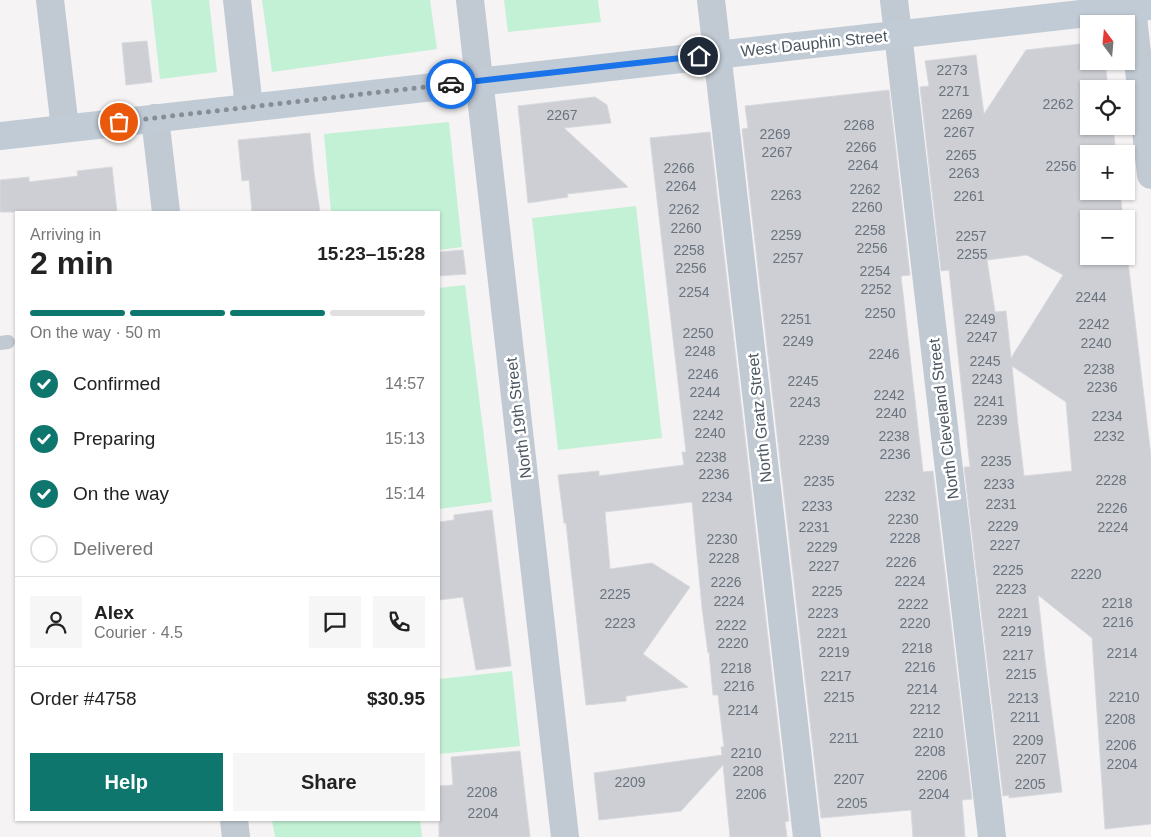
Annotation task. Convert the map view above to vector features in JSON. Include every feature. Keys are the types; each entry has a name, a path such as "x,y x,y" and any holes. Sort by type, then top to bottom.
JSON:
{"street":[{"path":"50,0 65,128"},
{"path":"237,0 249,107"},
{"name":"North 19th Street","path":"470,0 565,837"},
{"name":"North Gratz Street","path":"711,0 807,837"},
{"name":"North Cleveland Street","path":"894,0 992,837"},
{"path":"1138,4 1151,175"},
{"name":"West Dauphin Street","path":"0,136 897,34 1138,4"},
{"path":"155,118 166,211"},
{"path":"234,821 236,837"}],"green space":[{"path":"151,0 209,0 217,72 160,79"},
{"path":"262,0 430,0 437,49 272,72"},
{"path":"504,0 598,0 601,22 508,32"},
{"path":"449,122 462,247 440,250 440,211 331,211 324,134"},
{"path":"636,206 662,438 558,450 532,218"},
{"path":"465,285 492,502 440,509 440,288"},
{"path":"512,671 520,746 440,754 440,679"},
{"path":"272,821 420,821 422,837 275,837"}],"building":[{"path":"147,41 152,82 126,85 122,43"},
{"path":"1080,44 1080,70 1106,70 1107,80 1080,80 1080,135 1114,135 1115,145 1080,145 1080,200 1121,200 1122,210 1080,210 1080,265 1128,265 1151,456 1151,824 1105,829 1092,638 1038,595 1062,792 1009,798 1009,795 1003,796 964,467 970,467 949,270 941,271 920,87 929,86 925,61 976,55 984,114 1026,50","holes":["1027,255 1063,275 1011,358 1006,311 995,312 987,260","1012,366 1066,402 1072,471 1024,476"]},
{"path":"889,90 910,275 901,276 923,472 933,471 972,799 962,800 965,837 913,837 911,810 821,818 742,129 748,128 745,106"},
{"path":"595,97 607,105 611,123 564,128 628,187 567,194 568,197 528,203 518,106"},
{"path":"710,132 789,821 785,822 787,837 730,837 723,765 681,811 599,820 594,773 722,755 721,747 724,747 718,695 713,695 702,608 692,502 605,512 610,569 652,563 690,587 643,654 688,687 626,696 626,701 586,705 566,523 564,523 558,475 599,471 599,476 684,465 682,452 686,452 650,138"},
{"path":"310,133 320,211 252,211 249,180 242,181 238,140"},
{"path":"112,167 117,211 0,212 0,180 29,177 29,182 78,176 77,171"},
{"path":"463,250 466,274 440,276 440,252"},
{"path":"492,510 511,666 476,670 463,597 440,600 440,522 454,520 454,515"},
{"path":"520,751 530,837 439,837 440,786 453,785 451,757"}],"way so far":[{"path":"119,122 451,84"}],"route":[{"path":"451,84 699,56"}]}
